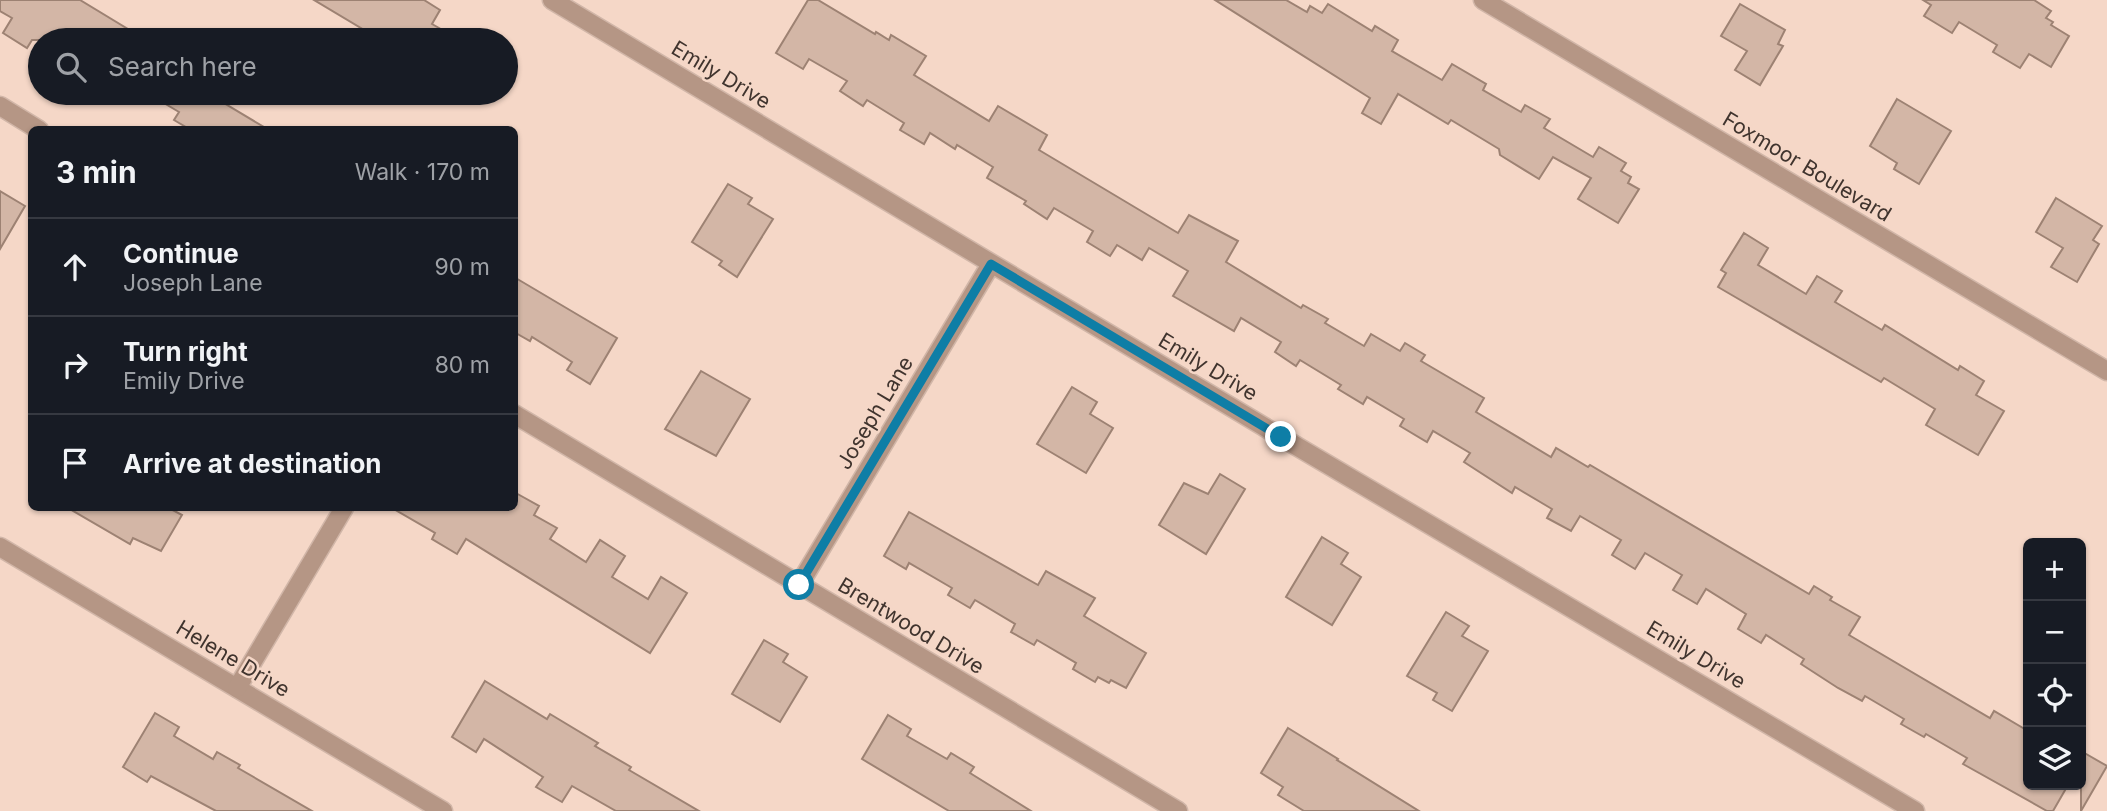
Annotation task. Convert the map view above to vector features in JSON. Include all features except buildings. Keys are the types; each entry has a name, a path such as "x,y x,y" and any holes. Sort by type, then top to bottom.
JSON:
{"street":[{"name":"Emily Drive","path":"552,0 991,264 1915,811"},
{"name":"Foxmoor Boulevard","path":"1483,0 2107,371"},
{"path":"0,106 32,126"},
{"name":"Joseph Lane","path":"799,585 991,264"},
{"name":"Brentwood Drive","path":"518,416 1178,811"},
{"path":"237,688 342,511"},
{"name":"Helene Drive","path":"0,547 443,811"}],"route":[{"path":"799,585 991,264 1281,437"}]}
